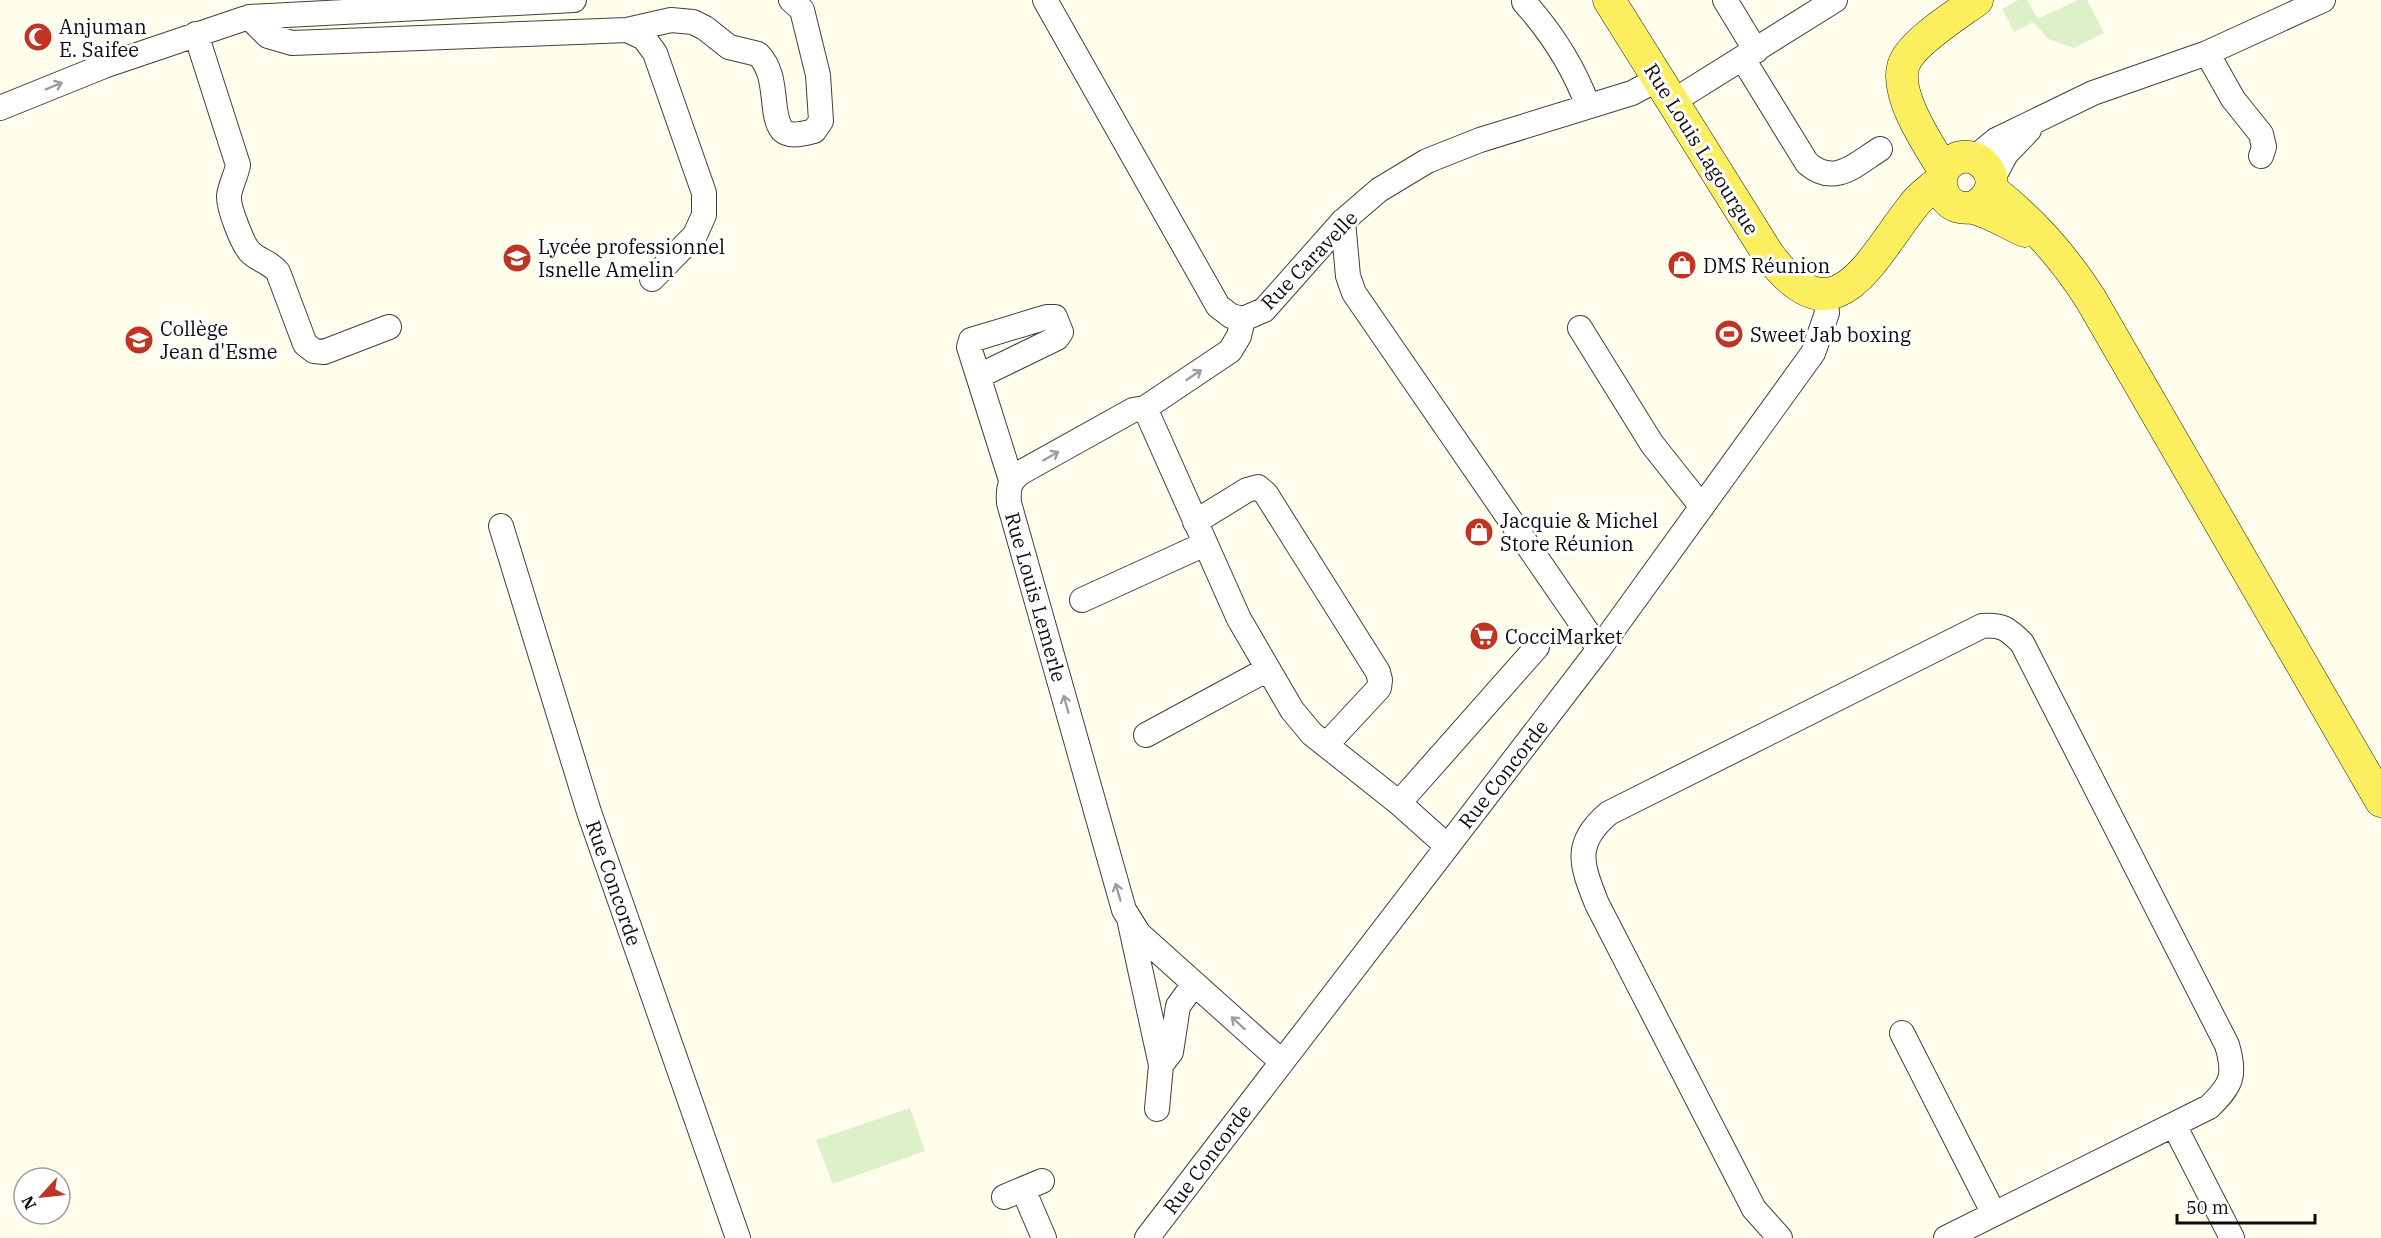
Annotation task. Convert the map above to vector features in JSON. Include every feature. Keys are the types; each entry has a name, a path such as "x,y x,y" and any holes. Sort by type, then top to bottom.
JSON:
{"main road":[{"name":"Rue Louis Lagourgue","path":"1609,0 1778,267 1801,289 1825,293"},
{"path":"1977,0 1934,31 1904,63 1902,80 1906,100 1966,181 2014,207 2050,243 2090,298 2381,801"},
{"path":"1825,293 1842,289 1853,282 1890,241 1924,219 1966,181"}],"street":[{"path":"0,108 104,66 196,34 247,9 574,0"},
{"path":"247,9 268,36 292,44 627,30 670,20 693,22 705,28 729,47 759,54 770,70 782,130 790,134 803,134 814,131 821,121 818,75 802,10 790,0"},
{"name":"Rue Caravelle","path":"1045,0 1218,306 1231,316 1243,319 1264,310 1343,221 1379,190 1427,161 1480,140 1588,106 1632,93 1665,90 1749,55 1835,0"},
{"path":"1725,0 1749,55 1807,163 1816,171 1824,174 1843,172 1880,149"},
{"path":"1966,181 2006,154 2039,119 2093,93 2207,52 2324,0"},
{"path":"1524,2 1539,18 1564,56 1588,106"},
{"path":"627,30 644,38 655,53 704,193 704,215 694,235 652,279"},
{"path":"196,34 238,165 228,201 249,251 273,266 278,272 305,344 314,351 324,352 389,327"},
{"path":"2207,52 2233,99 2261,134 2264,147 2261,156"},
{"path":"1343,221 1343,243 1348,276 1354,293 1599,649"},
{"name":"Rue Concorde","path":"1147,1238 1599,649 1813,353 1827,313 1825,293"},
{"path":"1011,480 1133,410 1145,408 1230,351 1239,336 1243,319"},
{"path":"1580,328 1652,444 1702,507"},
{"name":"Rue Louis Lemerle","path":"979,376 1011,480 1008,491 1009,502 1117,886 1130,922 1161,1065 1156,1109"},
{"path":"1145,408 1239,619 1292,710 1312,734 1399,803 1448,846"},
{"path":"1082,600 1200,533 1247,490 1258,487 1266,494 1378,672 1379,688 1326,745"},
{"name":"Rue Concorde","path":"501,525 589,812 738,1238"},
{"path":"1780,1238 1754,1209 1597,904 1586,870 1584,858 1586,840 1593,826 1609,813 1982,626 1996,625 2012,632 2022,643 2227,1045 2233,1066 2230,1082 2224,1094 2210,1107 1946,1238"},
{"path":"1399,803 1537,648"},
{"path":"1146,735 1268,669"},
{"name":"Rue Louis Lemerle","path":"1130,922 1139,934 1282,1062"},
{"name":"Rue Louis Lemerle","path":"1161,1065 1171,1052 1178,1006 1194,984"},
{"path":"1902,1033 1994,1214"},
{"path":"2174,1125 2232,1238"},
{"path":"1023,1189 1044,1238"}],"green space":[{"path":"2018,0 2027,0 2038,19 2078,0 2087,0 2104,33 2074,48 2048,39 2033,22 2014,32 2002,9"},
{"path":"910,1108 925,1151 833,1184 816,1140"}],"place":[{"name":"Anjuman E. Saifee","path":"38,37"},
{"name":"Lycée professionnel Isnelle Amelin","path":"517,258"},
{"name":"DMS Réunion","path":"1682,265"},
{"name":"Sweet Jab boxing","path":"1729,334"},
{"name":"Collège Jean d'Esme","path":"139,340"},
{"name":"Jacquie & Michel Store Réunion","path":"1479,532"},
{"name":"CocciMarket","path":"1484,636"}]}
